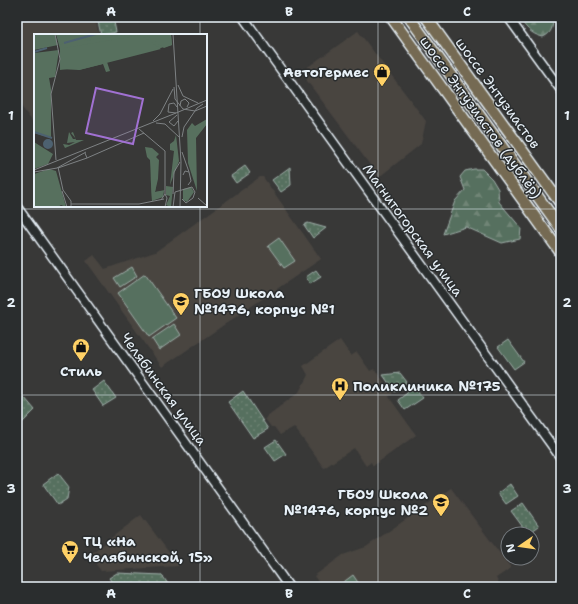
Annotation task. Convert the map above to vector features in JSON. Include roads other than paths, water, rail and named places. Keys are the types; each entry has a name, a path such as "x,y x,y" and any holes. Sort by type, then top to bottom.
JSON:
{"main road":[{"name":"шоссе Энтузиастов (дублёр)","path":"391,17 561,253"},
{"name":"шоссе Энтузиастов","path":"409,17 561,229"},
{"name":"шоссе Энтузиастов","path":"426,17 561,204"}],"street":[{"name":"Магнитогорская улица","path":"243,17 561,458"},
{"path":"508,17 561,90"},
{"name":"Челябинская улица","path":"17,207 289,587"}],"place":[{"name":"АвтоГермес","path":"382,87"},
{"name":"ГБОУ Школа №1476, корпус №1","path":"181,316"},
{"name":"Стиль","path":"81,362"},
{"name":"Поликлиника №175","path":"340,401"},
{"name":"ГБОУ Школа №1476, корпус №2","path":"441,517"},
{"name":"ТЦ «На Челябинской, 15»","path":"70,564"}]}
